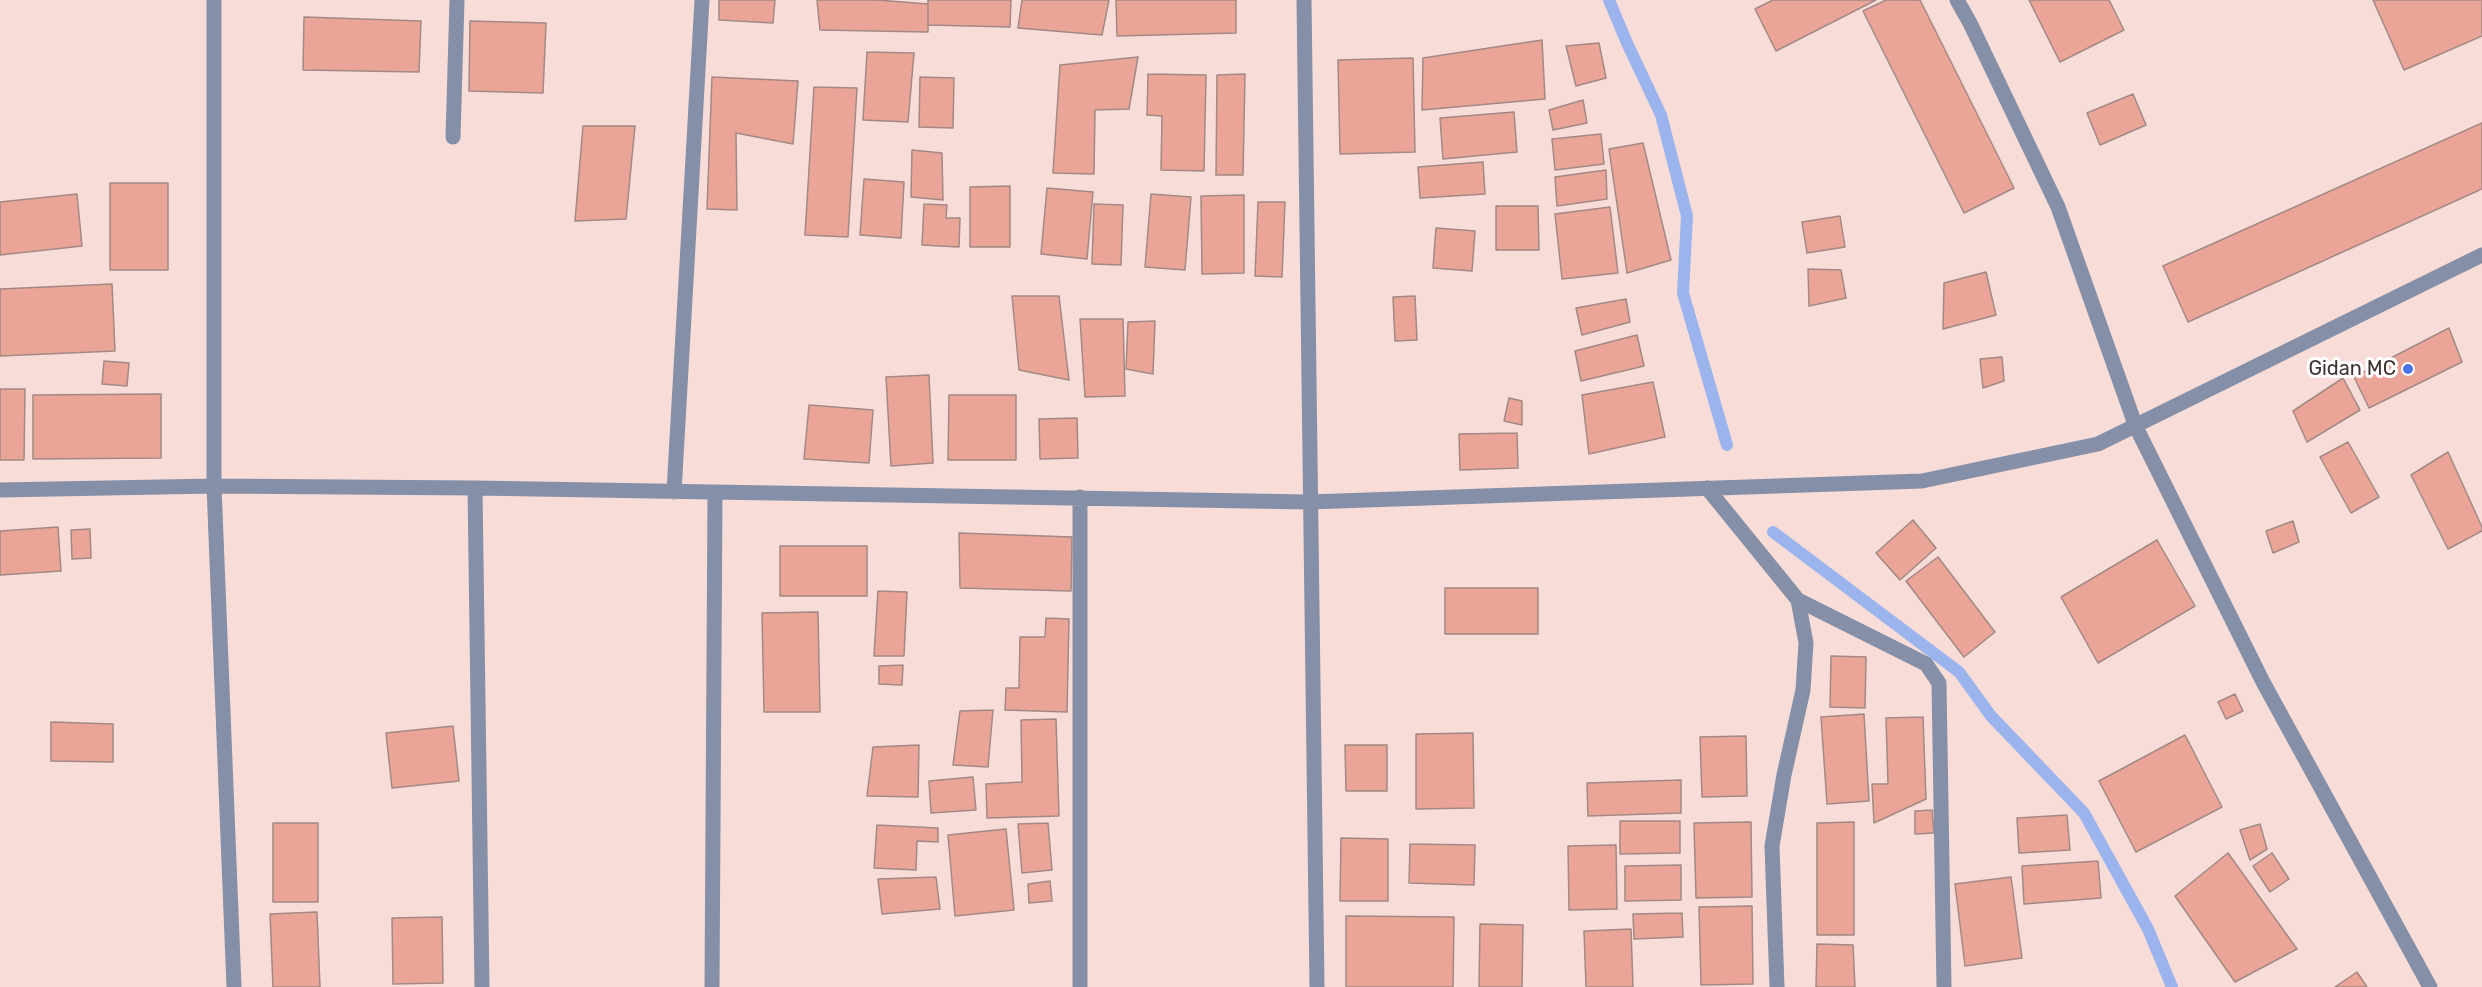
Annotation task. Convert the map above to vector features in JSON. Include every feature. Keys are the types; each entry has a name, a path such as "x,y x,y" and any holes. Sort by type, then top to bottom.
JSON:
{"street":[{"path":"214,0 214,486 234,987"},
{"path":"453,137 457,0"},
{"path":"674,492 702,0"},
{"path":"1304,0 1317,987"},
{"path":"1957,0 2058,207 2136,427 2263,682 2430,987"},
{"path":"0,490 214,486 475,488 715,494 1080,497 1309,502 1922,481 2098,444 2481,257"},
{"path":"475,488 482,987"},
{"path":"1707,488 1798,600 1926,664 1939,683 1944,987"},
{"path":"712,987 715,494"},
{"path":"1080,497 1080,987"},
{"path":"1777,987 1772,846 1784,775 1803,690 1806,643 1798,600"}],"building":[{"path":"719,0 775,0 773,23 719,20"},
{"path":"817,0 877,0 928,4 928,32 820,30"},
{"path":"928,0 1011,0 1010,27 928,25"},
{"path":"1022,0 1109,0 1102,35 1018,28"},
{"path":"1116,0 1236,0 1236,33 1117,36"},
{"path":"1773,0 1876,0 1776,51 1755,9"},
{"path":"1886,0 1920,0 2014,188 1964,213 1863,11"},
{"path":"2029,0 2109,0 2124,30 2060,62"},
{"path":"2373,0 2482,0 2482,36 2404,70"},
{"path":"304,17 421,21 419,72 303,70"},
{"path":"470,21 546,23 543,93 469,91"},
{"path":"1542,40 1545,99 1422,110 1423,58"},
{"path":"1599,43 1606,78 1576,86 1566,46"},
{"path":"867,52 914,53 908,122 863,120"},
{"path":"1138,57 1129,109 1095,110 1094,174 1053,173 1060,65"},
{"path":"1413,58 1415,152 1340,154 1338,60"},
{"path":"1148,74 1206,75 1204,171 1161,170 1162,116 1147,115"},
{"path":"1245,74 1243,175 1216,175 1217,75"},
{"path":"712,77 798,81 793,144 736,133 737,210 707,209"},
{"path":"920,77 954,78 953,128 919,127"},
{"path":"814,87 857,88 848,237 805,235"},
{"path":"2133,94 2146,125 2100,145 2087,113"},
{"path":"1583,100 1587,123 1553,130 1549,110"},
{"path":"1514,112 1517,152 1443,159 1440,118"},
{"path":"2482,123 2482,189 2188,322 2163,266"},
{"path":"583,126 635,126 626,219 575,221"},
{"path":"1601,134 1604,164 1555,170 1552,139"},
{"path":"1643,143 1671,260 1627,273 1609,149"},
{"path":"912,150 942,153 943,200 911,197"},
{"path":"1483,162 1485,194 1420,198 1418,167"},
{"path":"1606,170 1607,199 1557,206 1555,177"},
{"path":"864,179 904,182 901,238 860,235"},
{"path":"110,183 168,183 168,270 110,270"},
{"path":"1010,186 1010,247 970,247 970,187"},
{"path":"1047,188 1093,192 1087,259 1041,254"},
{"path":"77,194 82,246 0,255 0,202"},
{"path":"1151,194 1191,197 1185,270 1145,267"},
{"path":"1244,195 1244,273 1202,274 1201,196"},
{"path":"1258,202 1285,202 1282,277 1255,276"},
{"path":"924,204 947,205 946,218 960,218 959,247 922,245"},
{"path":"1094,204 1123,205 1121,265 1092,264"},
{"path":"1496,206 1538,206 1539,250 1496,250"},
{"path":"1610,207 1618,273 1562,279 1555,214"},
{"path":"1840,216 1845,247 1807,253 1802,222"},
{"path":"1436,228 1475,231 1472,271 1433,268"},
{"path":"1808,269 1841,270 1846,298 1809,306"},
{"path":"1986,272 1996,315 1943,329 1944,283"},
{"path":"112,284 115,351 0,356 0,289"},
{"path":"1012,296 1059,296 1069,380 1019,370"},
{"path":"1415,296 1417,340 1395,341 1393,297"},
{"path":"1626,299 1630,322 1582,335 1576,308"},
{"path":"1080,319 1123,319 1125,396 1085,397"},
{"path":"1155,321 1153,374 1126,369 1128,322"},
{"name":"Gidan MC","path":"2449,328 2462,362 2369,408 2354,377"},
{"path":"1637,335 1644,366 1581,381 1575,351"},
{"path":"2002,357 2004,381 1983,388 1980,359"},
{"path":"104,361 129,363 127,386 102,384"},
{"path":"929,375 933,463 891,466 886,377"},
{"path":"2343,378 2360,410 2307,442 2293,411"},
{"path":"1653,382 1665,437 1589,454 1582,395"},
{"path":"0,389 25,389 24,460 0,460"},
{"path":"161,394 161,458 33,459 33,395"},
{"path":"949,395 1016,395 1016,460 948,460"},
{"path":"1509,398 1522,401 1522,425 1504,421"},
{"path":"809,405 873,410 869,463 804,459"},
{"path":"1077,418 1078,458 1040,459 1039,419"},
{"path":"1517,433 1518,468 1460,470 1459,434"},
{"path":"2348,442 2379,497 2351,513 2320,457"},
{"path":"2448,452 2482,531 2448,549 2411,475"},
{"path":"1913,520 1936,548 1900,580 1876,553"},
{"path":"2293,521 2299,542 2273,553 2266,531"},
{"path":"58,527 61,571 0,575 0,531"},
{"path":"90,529 91,558 72,559 71,530"},
{"path":"959,533 1072,537 1071,591 960,588"},
{"path":"2157,540 2195,606 2098,663 2061,597"},
{"path":"780,546 867,546 867,596 780,596"},
{"path":"1938,557 1995,632 1964,657 1906,581"},
{"path":"1445,588 1538,588 1538,634 1445,634"},
{"path":"878,591 907,592 904,656 874,656"},
{"path":"818,612 820,712 764,712 762,613"},
{"path":"1046,618 1069,619 1067,712 1005,710 1006,688 1019,688 1020,637 1045,637"},
{"path":"1831,656 1866,657 1865,708 1830,707"},
{"path":"903,665 902,685 879,684 879,666"},
{"path":"2235,694 2243,711 2226,719 2218,702"},
{"path":"993,710 988,767 953,765 960,711"},
{"path":"1864,714 1869,801 1827,804 1821,717"},
{"path":"1923,717 1926,799 1874,823 1872,784 1888,784 1886,718"},
{"path":"1056,719 1059,816 987,818 986,784 1022,782 1021,720"},
{"path":"51,722 113,724 113,762 51,761"},
{"path":"453,726 459,781 392,788 386,733"},
{"path":"1473,733 1474,808 1416,809 1416,734"},
{"path":"2185,735 2222,807 2136,852 2099,781"},
{"path":"1746,736 1747,796 1702,797 1700,737"},
{"path":"919,745 918,797 867,796 873,747"},
{"path":"1345,745 1387,745 1387,791 1346,791"},
{"path":"973,777 976,810 931,813 929,781"},
{"path":"1681,780 1681,813 1588,816 1587,783"},
{"path":"1932,810 1934,833 1915,834 1915,811"},
{"path":"2067,815 2070,850 2019,853 2017,818"},
{"path":"1620,821 1680,821 1680,853 1620,854"},
{"path":"1751,822 1752,897 1696,898 1694,823"},
{"path":"1854,822 1854,935 1817,935 1817,823"},
{"path":"273,823 318,823 318,902 273,902"},
{"path":"1048,823 1052,870 1022,873 1018,824"},
{"path":"2260,824 2267,849 2250,860 2240,830"},
{"path":"877,825 938,828 938,842 917,841 916,870 874,868"},
{"path":"1006,829 1014,910 955,916 948,835"},
{"path":"1341,838 1388,839 1388,901 1340,901"},
{"path":"1410,844 1475,845 1474,885 1409,883"},
{"path":"1616,845 1617,909 1569,910 1568,846"},
{"path":"2228,853 2297,949 2235,982 2175,896"},
{"path":"2272,853 2289,879 2270,892 2253,866"},
{"path":"2098,861 2101,898 2024,904 2022,866"},
{"path":"1681,865 1681,900 1625,901 1625,866"},
{"path":"936,877 940,909 882,914 878,879"},
{"path":"2011,877 2022,958 1965,966 1955,884"},
{"path":"1050,881 1052,901 1029,903 1028,884"},
{"path":"1752,906 1753,984 1701,985 1699,907"},
{"path":"317,912 320,987 273,987 270,914"},
{"path":"1682,913 1683,937 1634,939 1633,914"},
{"path":"1346,916 1454,917 1453,987 1346,987"},
{"path":"442,917 443,983 393,984 392,918"},
{"path":"1480,924 1523,925 1522,987 1479,987"},
{"path":"1631,929 1633,987 1586,987 1584,931"},
{"path":"1817,944 1853,945 1855,987 1816,987"},
{"path":"2357,972 2367,987 2335,987"}],"waterway":[{"path":"1609,0 1661,115 1687,216 1683,293 1727,445"},
{"path":"1773,532 1959,672 1991,716 2084,813 2148,929 2172,987"}],"place":[{"name":"Gidan MC","path":"2408,369"}]}
